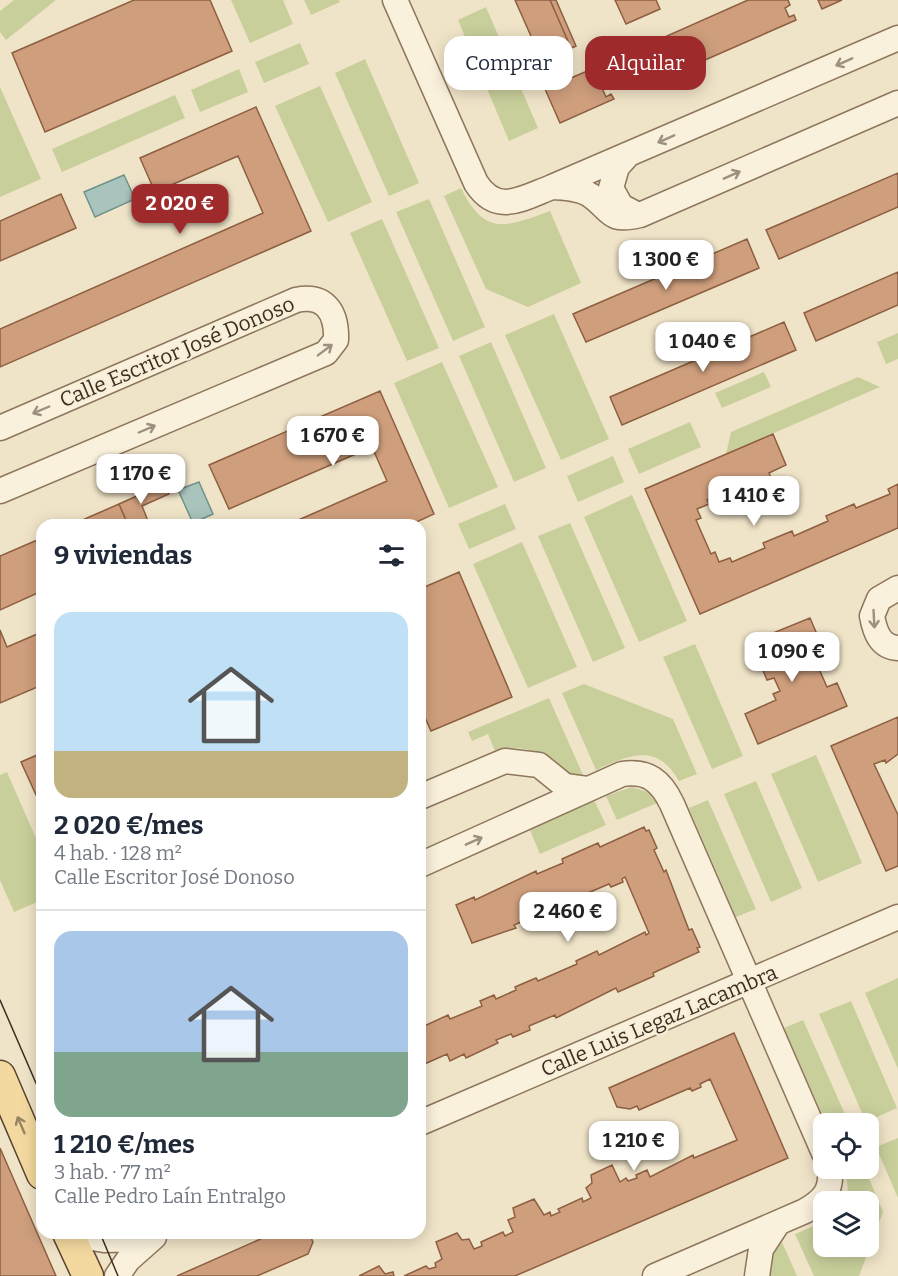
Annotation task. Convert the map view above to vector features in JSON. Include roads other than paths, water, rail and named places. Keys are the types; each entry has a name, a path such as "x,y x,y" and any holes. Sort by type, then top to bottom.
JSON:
{"main road":[{"path":"0,1076 36,1159"},
{"path":"71,1239 88,1276"}],"street":[{"path":"395,0 482,192 499,202 509,203 626,157 898,38"},
{"path":"552,187 572,188 588,194 605,212 615,216 627,218 640,215 898,103"},
{"path":"626,157 615,173 611,188 621,206 640,215"},
{"name":"Calle Escritor José Donoso","path":"0,428 296,300 310,297 321,300 333,318 336,340 326,353 5,486"},
{"path":"898,588 879,599 872,616 879,638 886,645 898,648"},
{"path":"426,794 497,764 513,761 539,765 565,786 587,789"},
{"path":"513,761 527,769 538,788 535,807 529,816"},
{"path":"426,862 587,789 633,772 643,772 661,784 672,804 813,1128"},
{"name":"Calle Luis Legaz Lacambra","path":"426,1120 898,917"},
{"path":"655,1276 805,1211 828,1194 829,1179"},
{"path":"757,1276 761,1249 778,1222"},
{"path":"99,1239 117,1239"},
{"path":"117,1276 128,1260 153,1239"},
{"path":"707,1253 730,1254 743,1266 747,1276"}],"water":[{"path":"124,175 135,199 95,217 84,192"},
{"path":"199,482 213,514 202,519 191,519 178,490"}],"tram line":[{"path":"0,1000 36,1083"},
{"path":"103,1239 118,1276"}]}
